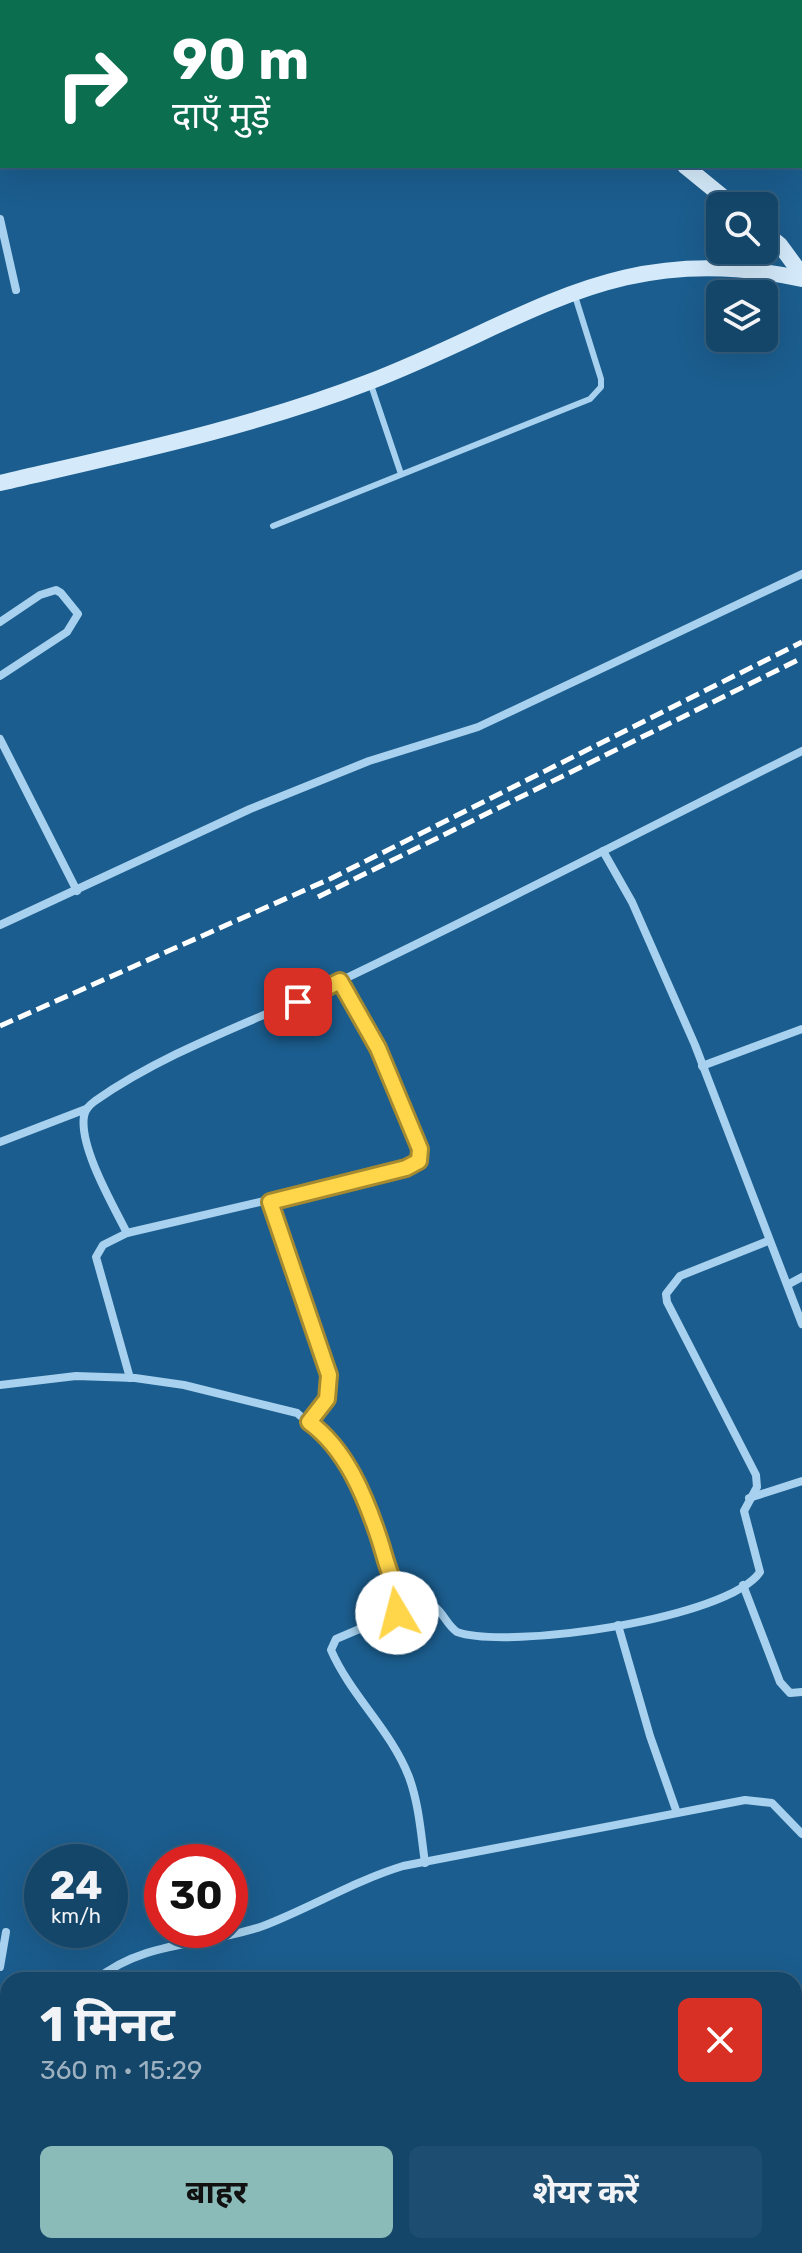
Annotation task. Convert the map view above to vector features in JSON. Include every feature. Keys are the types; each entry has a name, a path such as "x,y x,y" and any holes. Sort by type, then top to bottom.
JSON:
{"main road":[{"path":"687,168 717,192"},
{"path":"778,243 802,277"},
{"path":"0,483 222,429 370,382 573,291 642,273 709,266 757,269 802,277"}],"street":[{"path":"0,219 16,290"},
{"path":"0,925 250,809 369,761 478,727 802,574"},
{"path":"0,622 48,591 61,593 78,614 67,632 0,676"},
{"path":"0,739 77,891"},
{"path":"0,1142 86,1109 99,1098 192,1047 340,981 802,751"},
{"path":"603,851 632,902 702,1066 802,1324"},
{"path":"130,1378 96,1257 103,1245 127,1233 406,1168 421,1156 378,1048 340,981"},
{"path":"702,1066 802,1029"},
{"path":"86,1109 84,1127 89,1146 127,1233"},
{"path":"270,1202 329,1375 327,1399 309,1422"},
{"path":"0,1385 76,1376 130,1378 184,1385 297,1413 333,1444 358,1484 393,1581 407,1600 434,1606 451,1628 464,1634 519,1637 663,1618 743,1585 757,1577 760,1565 745,1518 748,1498 757,1487 756,1475 666,1294 680,1276 768,1241"},
{"path":"789,1284 802,1277"},
{"path":"748,1498 802,1481"},
{"path":"743,1585 780,1682 790,1693 802,1692"},
{"path":"407,1600 397,1613 336,1639 331,1650 343,1677 381,1728 409,1776 425,1863"},
{"path":"618,1625 643,1713 677,1813"},
{"path":"109,1972 134,1957 247,1931 375,1875 425,1863 745,1800 762,1800 782,1811 802,1834"},
{"path":"0,1967 6,1932"}],"lane":[{"path":"273,526 596,394 601,379 573,291"},
{"path":"370,382 401,474"}],"railway":[{"path":"0,1026 332,878 802,642"},
{"path":"318,897 802,658"}],"route":[{"path":"298,1002 340,981 378,1048 420,1149 419,1161 406,1168 270,1202 329,1375 331,1388 327,1399 309,1422 333,1444 358,1484 393,1581 407,1600 397,1613"}]}
